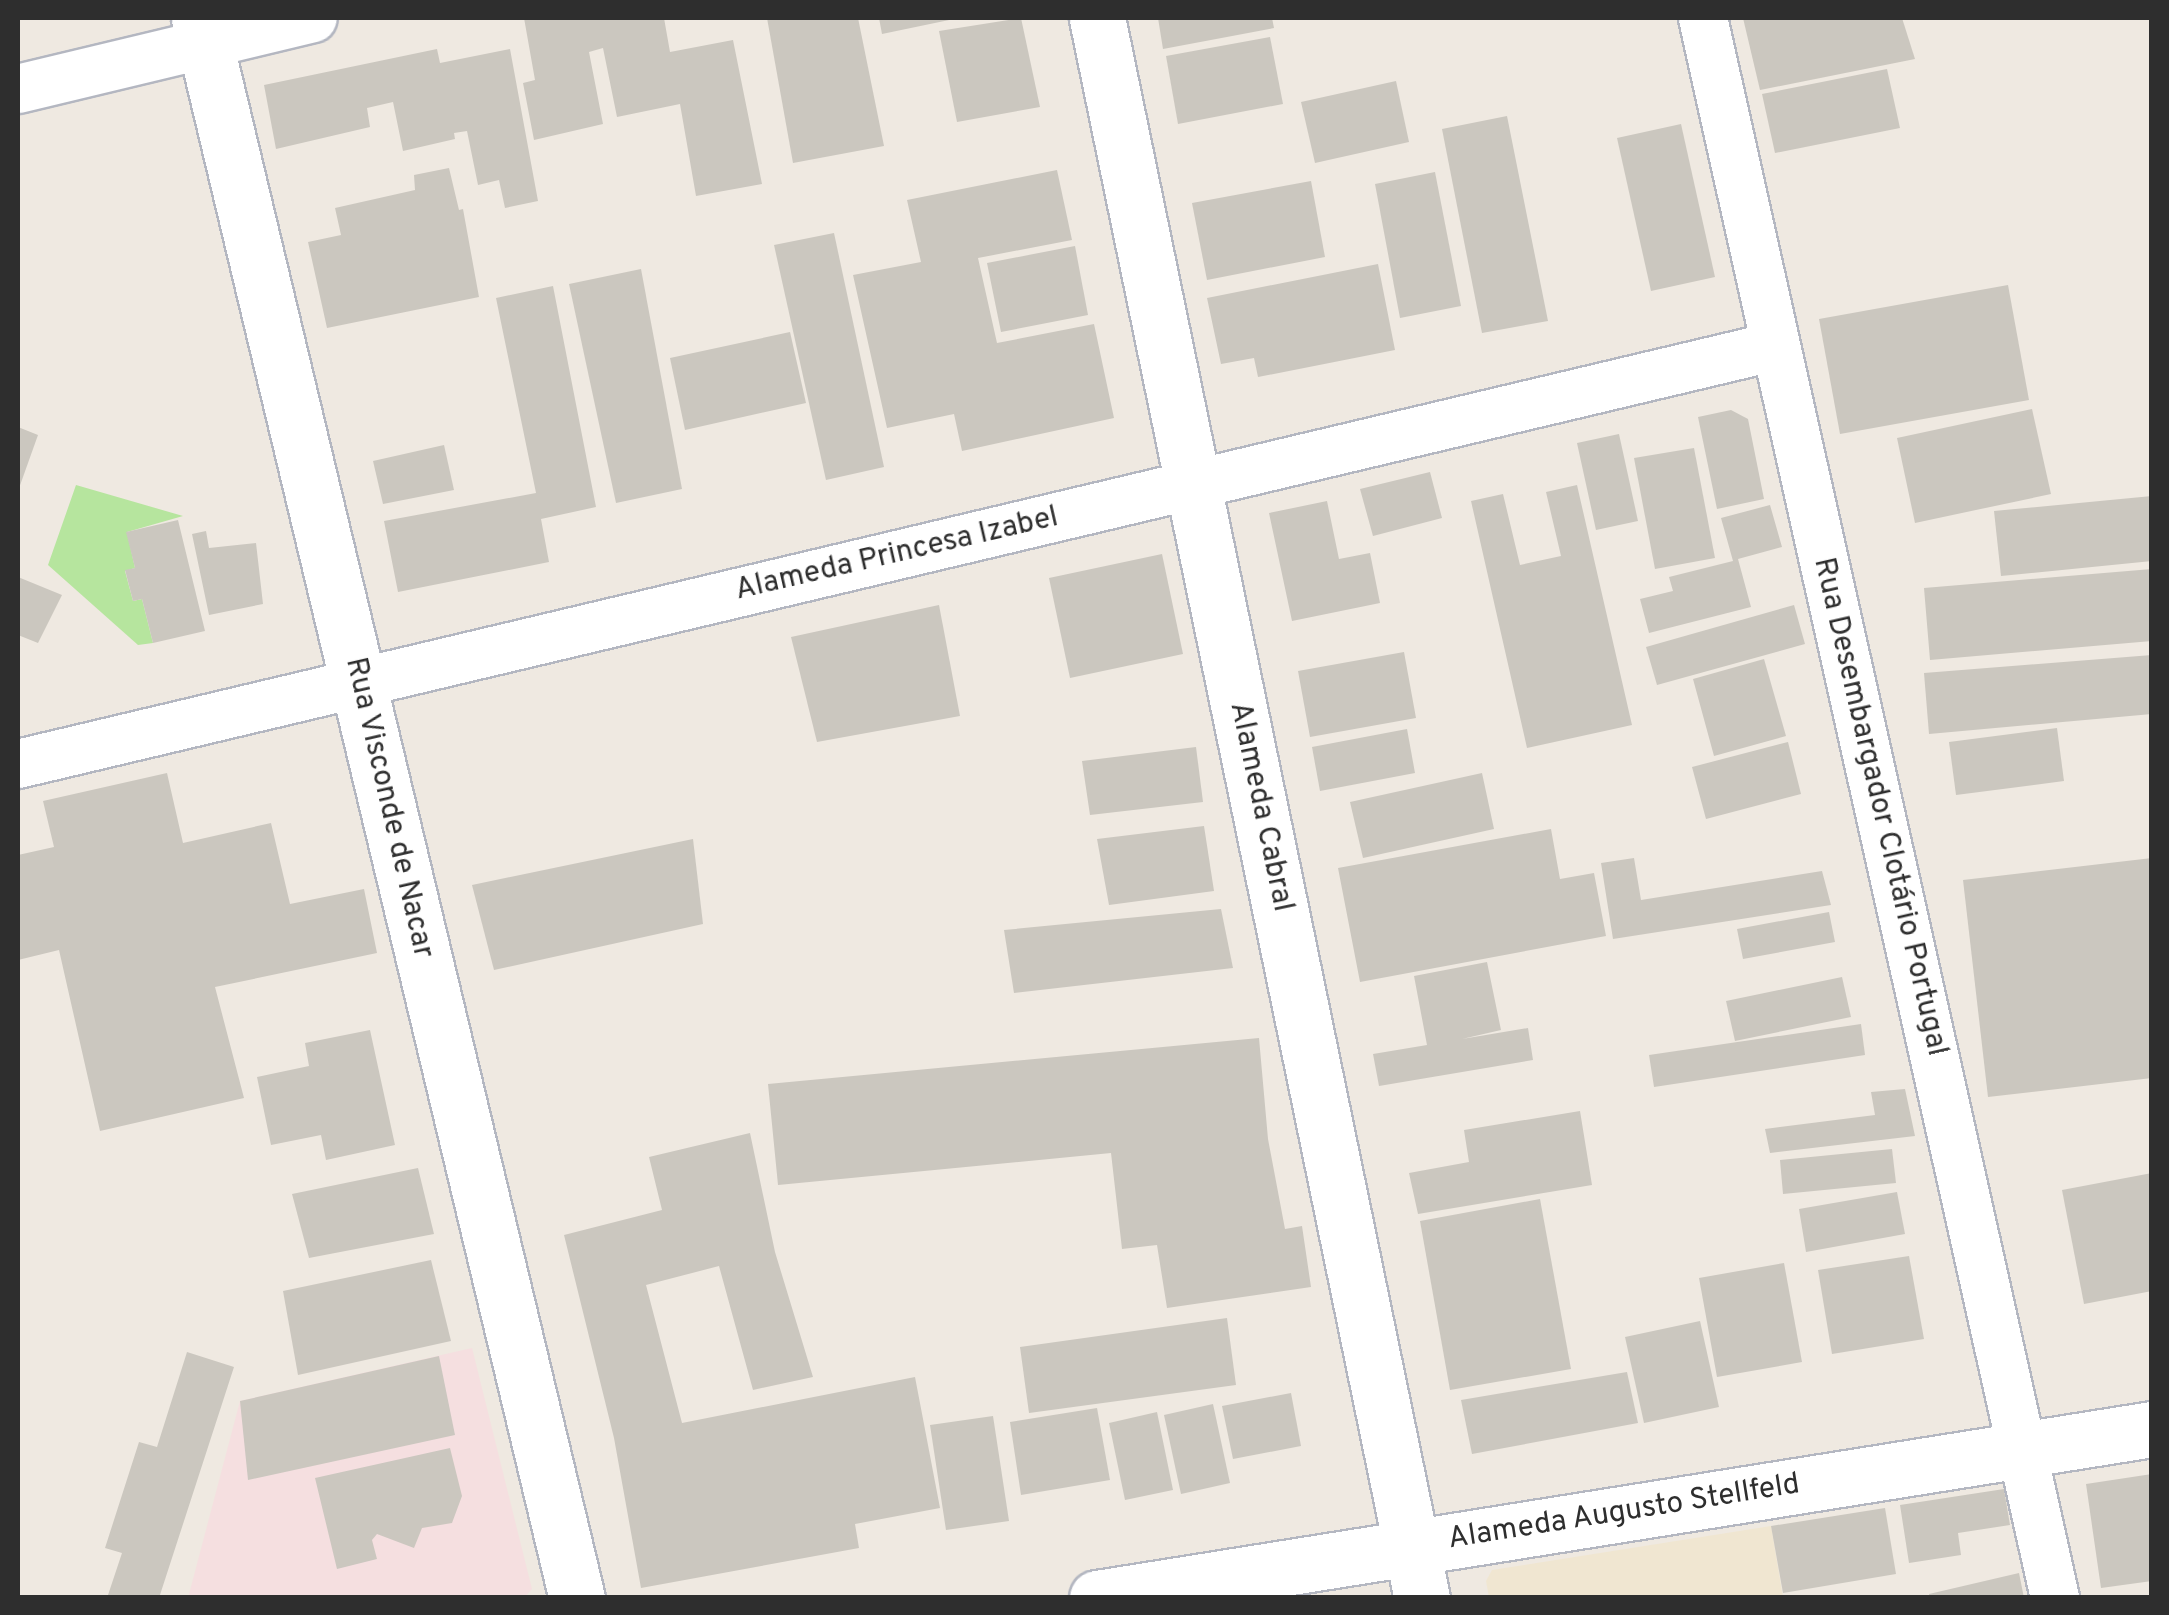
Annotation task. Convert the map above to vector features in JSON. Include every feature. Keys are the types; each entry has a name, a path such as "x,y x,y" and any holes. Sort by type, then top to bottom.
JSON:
{"street":[{"path":"18,88 203,30 313,18"},
{"name":"Alameda Cabral","path":"1098,18 1417,1572"},
{"name":"Rua Desembargador Clotário Portugal","path":"1703,18 2055,1598"},
{"name":"Rua Visconde de Nacar","path":"203,30 577,1598"},
{"name":"Alameda Princesa Izabel","path":"18,764 1776,346"},
{"name":"Alameda Augusto Stellfeld","path":"1097,1598 1417,1572 2022,1450 2152,1429"}],"shaded area":[{"path":"472,1348 532,1589 525,1597 188,1598 240,1401"},
{"path":"1771,1526 1783,1597 1489,1597 1486,1581 1492,1570"}],"green space":[{"path":"76,485 183,516 127,532 135,568 125,571 133,601 142,599 153,643 138,645 48,565"}],"building":[{"path":"524,18 664,18 670,52 733,40 762,184 696,196 680,104 617,117 603,48 589,52 603,124 534,140 523,83 535,80"},
{"path":"767,18 858,18 884,146 793,163"},
{"path":"879,18 954,18 954,19 882,34"},
{"path":"1021,18 1040,107 957,122 939,31"},
{"path":"1158,18 1272,18 1274,28 1163,49"},
{"path":"1743,18 1902,18 1915,59 1760,90"},
{"path":"1270,37 1283,104 1178,124 1166,56"},
{"path":"437,49 440,63 510,49 538,201 505,208 499,180 478,185 467,131 454,133 455,139 403,151 393,102 367,108 370,127 276,149 264,85"},
{"path":"1887,69 1900,128 1775,153 1762,94"},
{"path":"1396,81 1409,142 1315,163 1301,102"},
{"path":"1507,116 1548,321 1482,333 1442,129"},
{"path":"1681,124 1715,277 1651,291 1617,138"},
{"path":"449,168 459,210 463,209 479,297 327,328 308,242 341,235 335,208 415,190 414,175"},
{"path":"1057,170 1072,240 978,258 997,343 1094,324 1114,418 962,451 954,414 887,428 853,275 921,262 907,200"},
{"path":"1435,172 1461,306 1400,318 1375,184"},
{"path":"1311,181 1325,257 1207,280 1192,203"},
{"path":"834,233 884,467 826,480 774,245"},
{"path":"1075,246 1088,315 1001,332 987,263"},
{"path":"1378,264 1395,350 1258,377 1254,358 1221,364 1207,298"},
{"path":"641,269 682,489 616,503 569,284"},
{"path":"2008,285 2029,400 1840,434 1819,319"},
{"path":"553,286 596,507 541,519 549,562 398,592 384,521 536,493 496,298"},
{"path":"790,332 806,403 685,430 670,358"},
{"path":"2032,409 2051,494 1915,523 1897,438"},
{"path":"1731,410 1748,419 1764,499 1717,509 1698,417"},
{"path":"18,427 38,435 18,491"},
{"path":"1619,434 1638,521 1596,530 1577,443"},
{"path":"444,445 454,490 383,504 373,461"},
{"path":"1694,448 1715,558 1655,569 1634,458"},
{"path":"1430,472 1442,518 1373,536 1360,489"},
{"path":"1577,485 1632,725 1527,748 1471,501 1503,494 1520,565 1561,556 1546,492"},
{"path":"2152,496 2152,561 2001,576 1994,511"},
{"path":"1327,501 1339,559 1370,553 1380,603 1292,621 1269,513"},
{"path":"1770,505 1782,547 1738,559 1751,607 1649,633 1640,599 1673,591 1669,577 1733,561 1721,518"},
{"path":"178,520 205,631 153,643 142,599 133,601 125,570 135,568 126,532"},
{"path":"206,531 209,548 256,543 263,604 209,615 192,534"},
{"path":"1162,554 1183,654 1070,678 1049,578"},
{"path":"2152,569 2152,641 1930,660 1924,588"},
{"path":"18,577 62,595 38,643 18,635"},
{"path":"939,605 960,716 817,742 791,637"},
{"path":"1794,605 1805,644 1657,685 1646,647"},
{"path":"1404,652 1416,718 1310,737 1298,671"},
{"path":"2152,655 2152,714 1929,734 1924,673"},
{"path":"1764,659 1786,736 1714,756 1693,679"},
{"path":"2057,728 2064,781 1956,795 1949,742"},
{"path":"1407,729 1415,773 1320,791 1312,747"},
{"path":"1788,742 1801,794 1706,819 1692,767"},
{"path":"1196,747 1203,802 1090,815 1082,761"},
{"path":"167,773 183,843 271,823 290,904 364,889 377,953 215,987 244,1098 100,1131 59,950 18,960 18,855 54,847 43,801"},
{"path":"1482,773 1494,829 1363,858 1350,802"},
{"path":"1204,826 1214,891 1109,905 1097,839"},
{"path":"1551,829 1560,879 1594,873 1606,936 1360,982 1338,868"},
{"path":"693,839 703,924 494,970 472,885"},
{"path":"1634,858 1641,900 1822,871 1831,905 1613,939 1601,863"},
{"path":"2152,858 2152,1078 1988,1097 1963,880"},
{"path":"1221,909 1233,968 1014,993 1004,930"},
{"path":"1829,912 1835,942 1743,959 1737,929"},
{"path":"1487,962 1501,1030 1462,1039 1528,1028 1533,1060 1379,1086 1373,1054 1427,1045 1414,976"},
{"path":"1842,977 1851,1017 1735,1041 1726,1001"},
{"path":"1861,1024 1865,1055 1654,1087 1649,1055"},
{"path":"370,1030 395,1145 326,1160 321,1135 271,1145 257,1077 309,1066 305,1043"},
{"path":"1259,1038 1268,1139 1285,1229 1302,1226 1311,1287 1167,1308 1157,1245 1122,1249 1111,1153 778,1185 768,1084"},
{"path":"1905,1089 1915,1136 1770,1153 1765,1129 1875,1115 1871,1092"},
{"path":"1580,1111 1592,1185 1418,1214 1409,1173 1469,1162 1464,1130"},
{"path":"750,1133 775,1252 813,1377 753,1390 719,1266 646,1285 682,1423 915,1377 940,1508 855,1524 859,1548 641,1588 614,1438 564,1235 662,1210 649,1157"},
{"path":"1892,1149 1896,1183 1783,1194 1780,1160"},
{"path":"418,1168 434,1234 309,1258 292,1194"},
{"path":"2152,1173 2152,1291 2084,1304 2062,1190"},
{"path":"1897,1192 1905,1234 1806,1252 1799,1209"},
{"path":"1540,1199 1571,1369 1450,1390 1420,1221"},
{"path":"1909,1256 1924,1339 1832,1354 1818,1270"},
{"path":"431,1260 451,1341 298,1375 283,1291"},
{"path":"1784,1263 1802,1362 1717,1377 1699,1278"},
{"path":"1227,1318 1236,1385 1029,1413 1020,1347"},
{"path":"1700,1321 1719,1407 1644,1423 1625,1337"},
{"path":"187,1352 234,1367 159,1598 107,1598 122,1553 105,1548 139,1442 157,1447"},
{"path":"439,1356 455,1435 248,1480 240,1401"},
{"path":"1627,1372 1638,1423 1472,1454 1461,1400"},
{"path":"1291,1393 1301,1446 1233,1459 1222,1406"},
{"path":"1213,1404 1230,1483 1181,1494 1164,1415"},
{"path":"1097,1408 1110,1480 1021,1495 1010,1422"},
{"path":"1157,1412 1173,1490 1125,1500 1109,1423"},
{"path":"993,1416 1009,1521 946,1530 930,1425"},
{"path":"450,1448 462,1496 452,1523 422,1528 414,1548 377,1534 372,1540 377,1559 337,1569 315,1478"},
{"path":"2152,1474 2152,1581 2101,1588 2086,1484"},
{"path":"2004,1489 2010,1525 1958,1533 1961,1555 1909,1563 1900,1505"},
{"path":"1885,1508 1896,1574 1783,1593 1771,1526"},
{"path":"2019,1573 2024,1598 1930,1598 1929,1594"}]}
